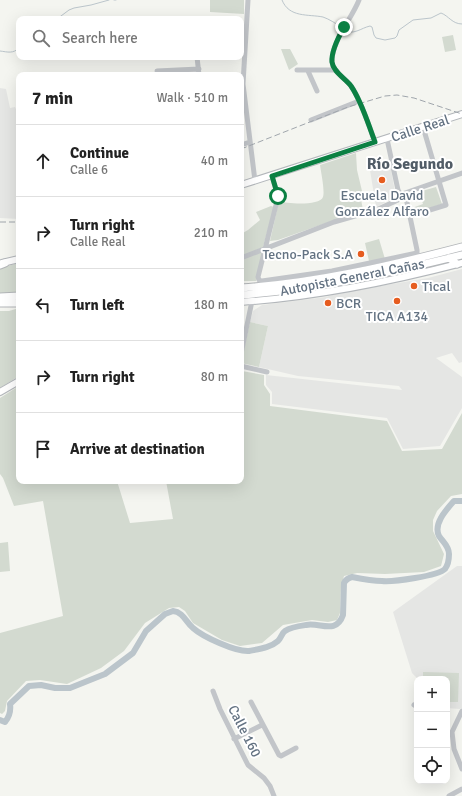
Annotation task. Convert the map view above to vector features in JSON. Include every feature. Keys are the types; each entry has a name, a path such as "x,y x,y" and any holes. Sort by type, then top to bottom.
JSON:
{"highway":[{"name":"Autopista General Cañas","path":"244,288 313,280 383,267 462,247"},
{"name":"Autopista General Cañas","path":"244,294 321,286 411,268 462,255"},
{"path":"449,258 460,264"},
{"path":"0,297 16,296"},
{"path":"0,303 16,302"}],"main road":[{"name":"Calle Real","path":"244,184 462,114"},
{"path":"2,264 16,260"},
{"path":"244,302 294,298 343,290 390,281 460,264"},
{"path":"0,392 16,383"}],"street":[{"path":"244,24 248,0"},
{"path":"359,0 343,28 333,54 332,62 336,70 350,85 359,101 375,142"},
{"path":"157,71 199,69 198,60"},
{"path":"243,60 243,72"},
{"path":"297,70 336,70"},
{"path":"308,71 317,92"},
{"path":"244,92 255,181"},
{"path":"312,120 359,101"},
{"path":"410,216 446,205 423,127"},
{"path":"272,176 278,196 258,277 259,280 332,271 414,254 417,252 410,216 403,194 398,190 387,139"},
{"path":"244,144 250,142"},
{"path":"244,257 334,222 392,204 403,194 436,183 439,180 462,172"},
{"path":"244,340 252,301"},
{"path":"244,367 266,372"},
{"name":"Calle 160","path":"213,691 220,709 248,766 264,778 270,786 274,796"},
{"path":"251,702 279,756 296,748"},
{"path":"462,711 452,732 454,749 462,768"},
{"path":"234,739 262,725"},
{"path":"449,796 462,789"}],"shaded area":[{"path":"210,0 244,0 244,14 210,12"},
{"path":"453,35 456,50 445,52 442,37"},
{"path":"281,49 290,49 298,64 289,70"},
{"path":"0,88 6,89 10,108 15,107 16,109 16,219 0,218"},
{"path":"356,153 357,170 362,191 360,194 363,210 278,240 270,241 279,201 303,204 321,200 324,190 320,165"},
{"name":"Escuela David González Alfaro","path":"389,159 396,197 376,207 369,164"},
{"path":"436,187 442,204 413,213 412,208 423,204 420,195 409,199 408,195"},
{"path":"271,206 274,207 263,247 244,256 244,232 260,220 256,212"},
{"path":"379,239 385,259 369,261 365,243"},
{"path":"264,251 256,281 244,281 244,258"},
{"path":"16,264 16,293 0,293 0,268"},
{"path":"462,269 462,362 459,363 452,353 436,358 462,377 462,408 440,446 403,449 387,418 272,404 272,392 266,385 266,375 402,390 399,386 298,376 259,367 268,326 250,322 253,311 262,305 326,297 338,293 428,278"},
{"path":"16,309 16,378 0,388 0,311"},
{"path":"250,322 268,326 259,367 244,364 244,349"},
{"path":"244,371 264,375 264,385 270,394 270,406 387,421 402,451 442,449 462,413 462,494 451,496 437,511 433,520 433,531 444,554 441,566 424,572 385,574 357,573 344,576 341,587 340,613 337,620 328,622 312,620 283,625 262,643 240,646 222,640 193,623 185,611 179,607 169,608 145,623 124,651 101,668 67,684 40,680 26,681 7,701 5,711 2,714 0,713 0,633 63,616 43,501 14,506 0,474 0,398 16,388 16,484 118,484 130,523 173,519 167,484 244,484"},
{"path":"8,542 10,571 0,572 0,543"},
{"path":"457,566 462,566 462,708 450,708 450,676 415,676 412,673 393,612"},
{"path":"423,672 459,673 458,702 450,702 450,676 423,676"}],"waterway":[{"path":"61,16 74,8 109,0"},
{"path":"282,0 289,10 300,14 323,17 342,28"},
{"path":"344,30 347,32 354,32 370,26 372,27 376,38 385,40 395,38 399,30 413,20 431,18 441,13 456,23 462,24"},
{"path":"0,51 12,52 16,50"},
{"name":"Río Segundo","path":"0,720 5,722 10,713 10,704 29,686 41,685 55,688 70,688 105,674 133,653 146,631 165,614 173,611 179,613 193,628 204,636 228,647 243,651 257,650 272,645 278,641 285,631 292,628 311,625 336,625 343,615 344,583 348,578 352,577 374,581 396,581 434,574 445,569 448,562 449,551 439,536 439,522 441,517 454,501 462,501"}],"railway":[{"path":"244,148 348,107 385,96 397,95 414,98 462,114"},
{"path":"0,222 16,222"}],"place":[{"name":"Escuela David González Alfaro","path":"382,180"},
{"name":"Tecno-Pack S.A","path":"361,254"},
{"name":"Tical","path":"414,286"},
{"name":"TICA A134","path":"397,301"},
{"name":"BCR","path":"328,303"}],"district":[{"name":"Río Segundo","path":"410,163"}],"route":[{"path":"278,196 272,176 375,142 354,90 346,79 335,70 332,64 333,54 344,27"}]}
